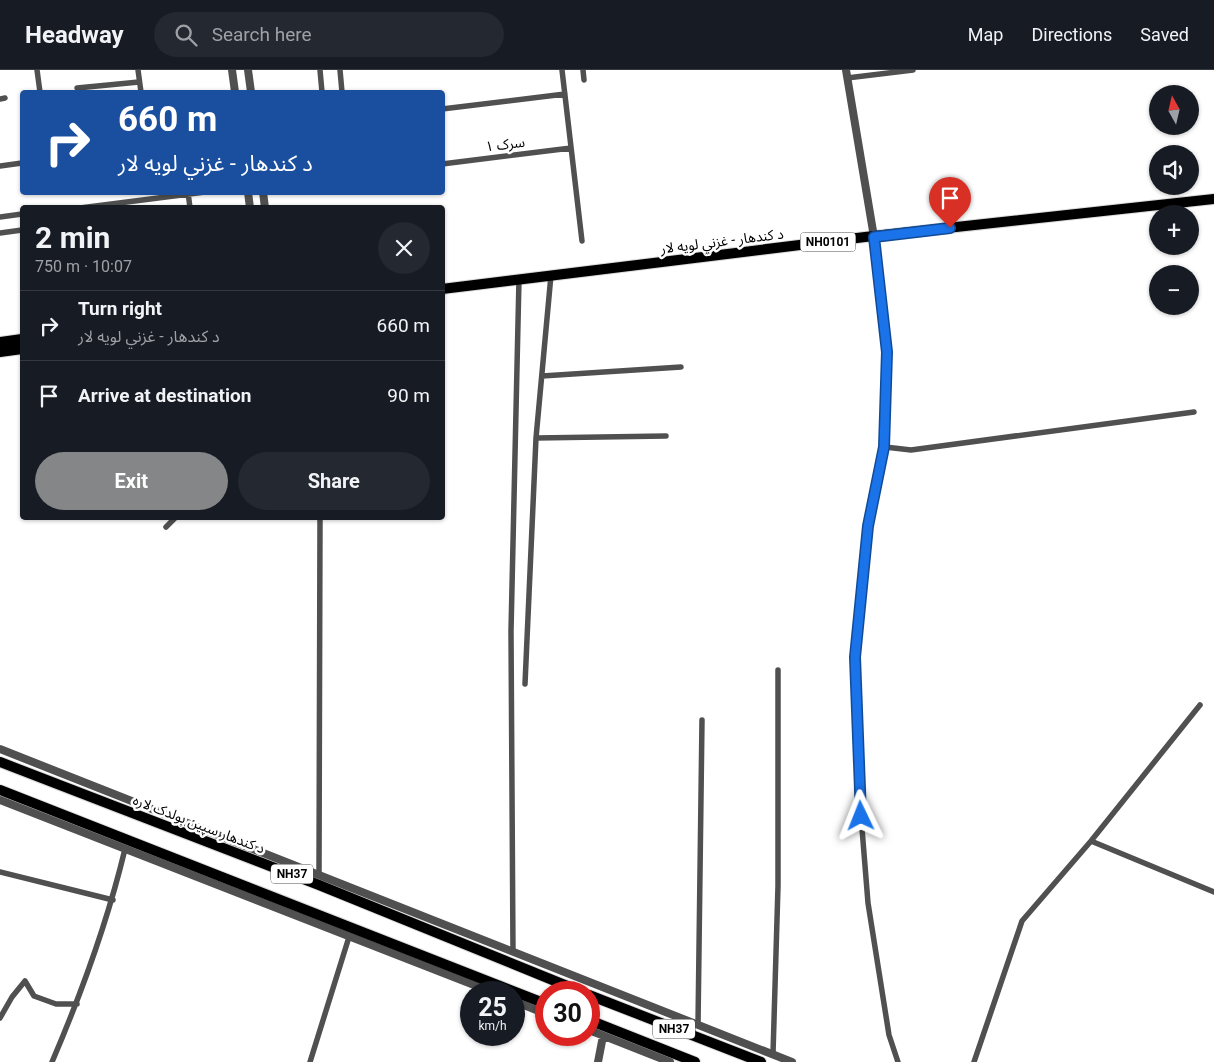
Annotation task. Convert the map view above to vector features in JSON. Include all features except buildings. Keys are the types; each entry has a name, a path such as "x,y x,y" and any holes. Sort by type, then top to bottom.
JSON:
{"highway":[{"name":"د کندهار - غزني لويه لار","path":"445,289 874,237 1214,199"},
{"path":"0,342 20,340"},
{"path":"0,352 20,349"},
{"name":"د کندهار سپین بولدک لاره","path":"0,762 319,885 555,981"},
{"name":"NH37","path":"0,790 535,1000"},
{"name":"NH37","path":"600,999 760,1062"},
{"name":"NH37","path":"600,1024 695,1062"}],"street":[{"path":"37,70 40,90"},
{"path":"138,70 141,90"},
{"path":"232,70 235,90"},
{"path":"248,70 251,90"},
{"path":"320,70 322,90"},
{"path":"340,70 342,90"},
{"path":"562,70 582,242"},
{"path":"583,70 584,80"},
{"path":"898,1062 889,1035 868,903 861,816 855,657 868,526 884,447 887,352 874,237 846,74 912,70"},
{"path":"77,88 139,82"},
{"path":"445,110 565,94"},
{"name":"سرک ۱","path":"445,164 571,148"},
{"path":"0,166 20,163"},
{"path":"102,205 174,195"},
{"path":"0,217 20,214"},
{"path":"0,233 20,230"},
{"path":"525,684 536,438 551,275"},
{"path":"513,952 511,630 519,279"},
{"path":"542,376 681,367"},
{"path":"884,447 911,450 1194,412"},
{"path":"536,438 666,436"},
{"path":"166,527 173,520"},
{"path":"319,875 320,520"},
{"path":"773,1054 778,886 778,670"},
{"path":"974,1062 1022,921 1091,841 1200,705"},
{"path":"698,1025 702,720"},
{"path":"0,749 792,1062"},
{"path":"0,800 463,981"},
{"path":"1091,841 1214,892"},
{"path":"52,1062 77,1004 113,900 125,849"},
{"path":"0,872 113,900"},
{"path":"310,1062 349,937"},
{"path":"0,1018 12,997 25,981 34,996 56,1004 77,1004"},
{"path":"600,1035 670,1062"},
{"path":"598,1062 603,1036"}],"route":[{"path":"861,816 855,657 868,526 884,447 887,352 874,237 950,228"}]}
